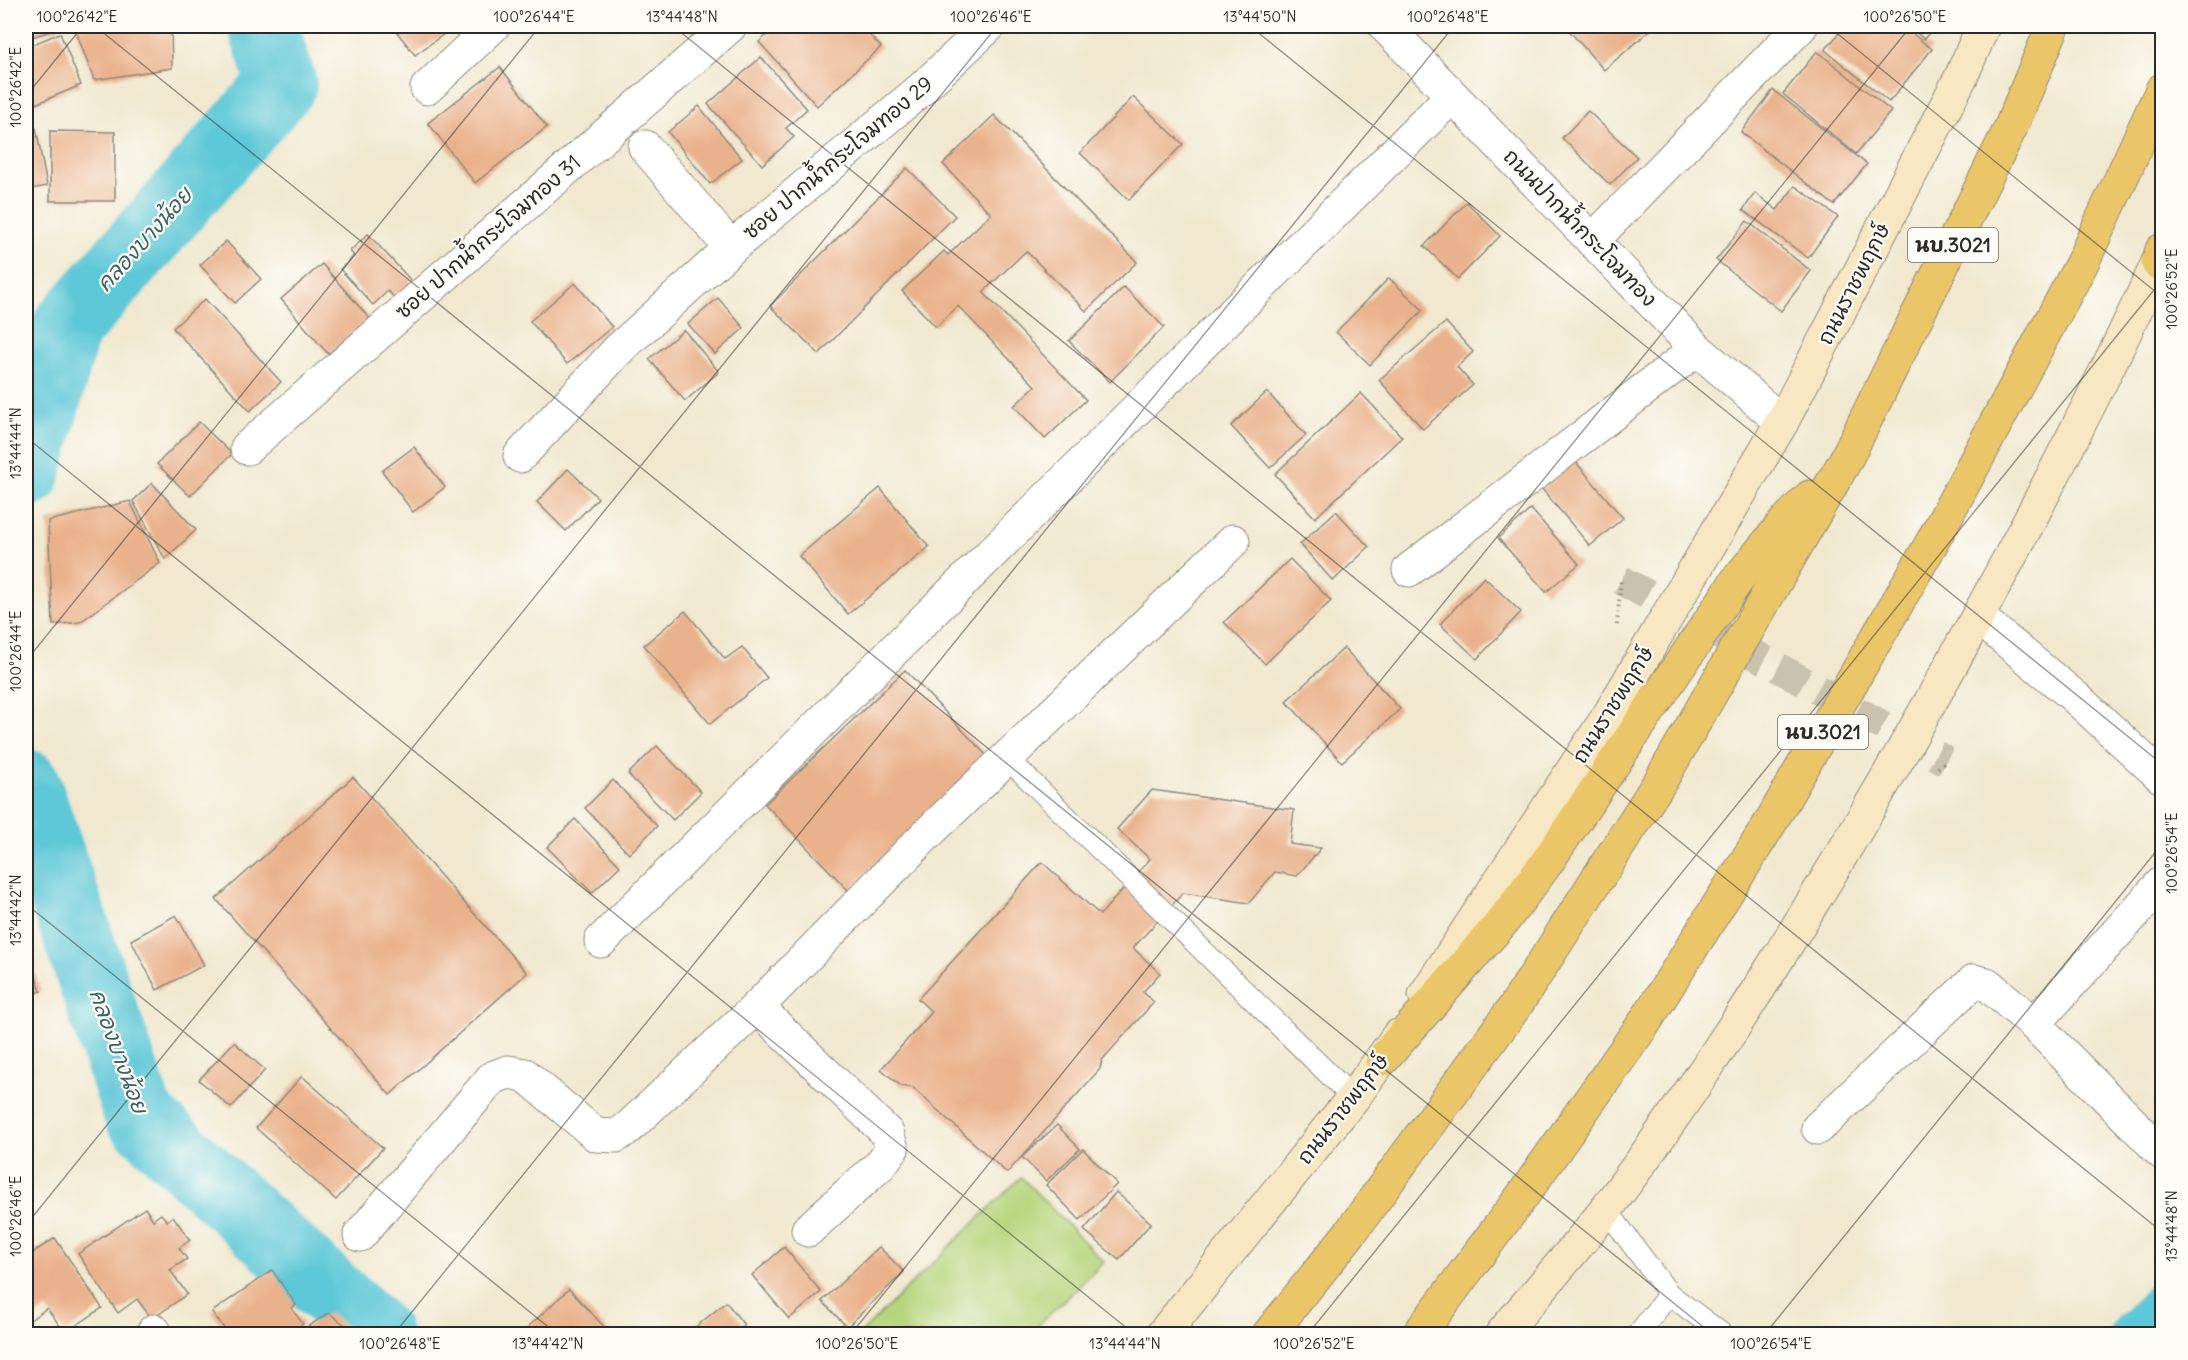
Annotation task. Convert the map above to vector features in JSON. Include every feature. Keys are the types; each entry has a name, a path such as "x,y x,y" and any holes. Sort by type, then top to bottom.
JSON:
{"main road":[{"name":"ถนนราชพฤกษ์","path":"1163,1335 1383,1059 1609,715 1782,422 1962,75 1983,26"},
{"name":"นบ.3021","path":"1269,1335 1350,1233 1516,1005 1661,780 1845,461 2010,129 2053,26"},
{"name":"นบ.3021","path":"1419,1335 1523,1195 1645,1022 1769,825 1930,546 2082,263 2163,90"},
{"name":"นบ.3021","path":"1502,1335 1606,1209 1687,1097 1830,877 1978,617 2063,459 2161,256"},
{"path":"1383,1059 1503,921 1545,865 1738,579 1786,521 1845,461"}],"street":[{"path":"427,88 493,26"},
{"name":"ซอย ปากน้ำกระโจมทอง 31","path":"247,448 729,26"},
{"name":"ซอย ปากน้ำกระโจมทอง 29","path":"645,147 731,248 919,90 989,26"},
{"name":"ถนนปากน้ำกระโจมทอง","path":"1385,26 1697,349 1782,422"},
{"path":"1592,241 1801,26"},
{"path":"601,942 1452,96"},
{"path":"520,456 619,349 731,248"},
{"path":"1409,570 1697,349"},
{"path":"360,1235 492,1078 508,1072 525,1075 596,1135 616,1136 628,1128 757,1007 1006,757 1233,541"},
{"path":"1978,617 2076,698 2163,777"},
{"path":"2034,1024 2163,883"},
{"path":"1818,1128 1974,981 1986,984 2034,1024 2163,1154"},
{"path":"757,1007 887,1133 892,1149 880,1165 808,1230"}],"lane":[{"path":"1006,757 1353,1098"},
{"path":"1606,1209 1669,1294 1722,1335"},
{"path":"1638,1335 1669,1294"}],"green space":[{"path":"1021,1177 1104,1262 1029,1334 860,1334"}],"building":[{"path":"26,26 60,26 60,28 26,39"},
{"path":"74,26 171,26 172,68 94,80"},
{"path":"392,26 455,26 415,55"},
{"path":"777,26 861,26 881,47 817,106 759,42"},
{"path":"1565,26 1655,26 1604,70"},
{"path":"1845,26 1903,26 1932,49 1889,102 1825,50"},
{"path":"1908,26 1935,26 1924,39"},
{"path":"60,33 81,85 26,108 26,47"},
{"path":"1817,51 1891,111 1856,154 1783,94"},
{"path":"761,57 807,109 786,128 794,137 762,165 708,104"},
{"path":"500,67 547,127 475,183 428,123"},
{"path":"1773,90 1867,164 1834,205 1741,132"},
{"path":"1133,97 1183,144 1129,200 1080,153"},
{"path":"699,106 742,159 710,184 668,132"},
{"path":"1588,111 1637,157 1610,185 1562,138"},
{"path":"994,115 1137,262 1086,311 1026,251 983,292 1086,400 1045,439 1014,406 1035,386 958,306 936,327 902,291 944,251 948,255 991,214 943,164"},
{"path":"36,128 47,186 26,190 26,129"},
{"path":"50,131 115,132 115,201 50,201"},
{"path":"907,168 955,216 819,354 770,306"},
{"path":"1795,186 1838,217 1808,258 1743,210 1755,193 1777,210"},
{"path":"1467,202 1500,236 1458,279 1424,246"},
{"path":"1747,221 1811,271 1781,311 1716,260"},
{"path":"368,234 416,286 398,302 388,291 373,305 340,269 354,256 350,251"},
{"path":"226,241 261,279 235,303 200,265"},
{"path":"322,264 370,319 328,354 281,299"},
{"path":"1389,278 1423,310 1370,365 1336,332"},
{"path":"575,283 612,327 567,364 530,321"},
{"path":"1124,287 1164,327 1110,382 1069,341"},
{"path":"718,298 744,328 715,354 688,324"},
{"path":"205,299 281,382 250,411 173,328"},
{"path":"1446,322 1473,352 1457,367 1473,385 1423,429 1379,380"},
{"path":"684,330 719,372 685,401 649,359"},
{"path":"1267,392 1306,435 1270,468 1231,426"},
{"path":"1361,393 1402,437 1315,518 1275,474"},
{"path":"199,422 232,454 190,496 157,464"},
{"path":"414,447 445,487 413,512 382,471"},
{"path":"1575,461 1623,518 1590,546 1542,489"},
{"path":"568,469 598,498 566,531 537,502"},
{"path":"152,483 196,530 165,559 133,501"},
{"path":"880,488 929,547 848,614 799,556"},
{"path":"130,501 160,563 80,622 53,625 48,521"},
{"path":"1531,509 1579,564 1546,592 1498,538"},
{"path":"1336,511 1369,547 1333,581 1300,544"},
{"path":"1290,559 1331,601 1265,664 1224,622"},
{"path":"1484,577 1521,612 1477,659 1440,624"},
{"path":"685,611 725,659 742,647 767,678 710,724 644,645"},
{"path":"1344,648 1400,709 1342,762 1286,701"},
{"path":"905,670 989,758 849,891 765,804"},
{"path":"657,746 701,792 673,820 628,774"},
{"path":"353,777 527,973 390,1095 216,899"},
{"path":"613,780 657,826 629,854 585,808"},
{"path":"1152,790 1294,810 1290,844 1321,848 1297,876 1275,872 1249,903 1183,893 1133,948 1160,973 1143,992 1154,1002 1102,1060 1100,1069 1007,1173 913,1088 901,1086 881,1069 932,1012 918,999 1042,862 1100,915 1150,859 1117,829"},
{"path":"575,819 620,866 592,893 547,847"},
{"path":"176,915 204,965 157,990 131,940"},
{"path":"26,949 41,991 26,997"},
{"path":"234,1042 265,1070 231,1108 199,1080"},
{"path":"302,1076 383,1148 336,1200 256,1128"},
{"path":"1057,1125 1080,1149 1046,1181 1022,1157"},
{"path":"1083,1149 1117,1184 1080,1220 1046,1185"},
{"path":"1116,1192 1151,1223 1119,1260 1084,1230"},
{"path":"145,1208 153,1220 161,1214 167,1221 173,1216 190,1240 179,1248 187,1259 170,1270 187,1294 152,1319 137,1299 118,1313 78,1254"},
{"path":"55,1238 102,1308 65,1333 47,1308 26,1323 26,1257"},
{"path":"784,1247 821,1292 789,1319 752,1275"},
{"path":"879,1247 904,1272 847,1327 822,1301"},
{"path":"272,1270 296,1305 291,1308 303,1324 288,1334 228,1334 212,1312"},
{"path":"569,1289 611,1334 535,1334 528,1327"},
{"path":"726,1302 744,1325 733,1334 687,1334"},
{"path":"329,1313 353,1331 348,1334 296,1334"}],"waterway":[{"name":"คลองบางน้อย","path":"26,473 66,328 282,84 263,26"},
{"name":"คลองบางน้อย","path":"26,784 139,1116 376,1334"},
{"path":"2131,1334 2162,1303"}],"tunnel":[{"path":"1621,580 1946,761"}]}
